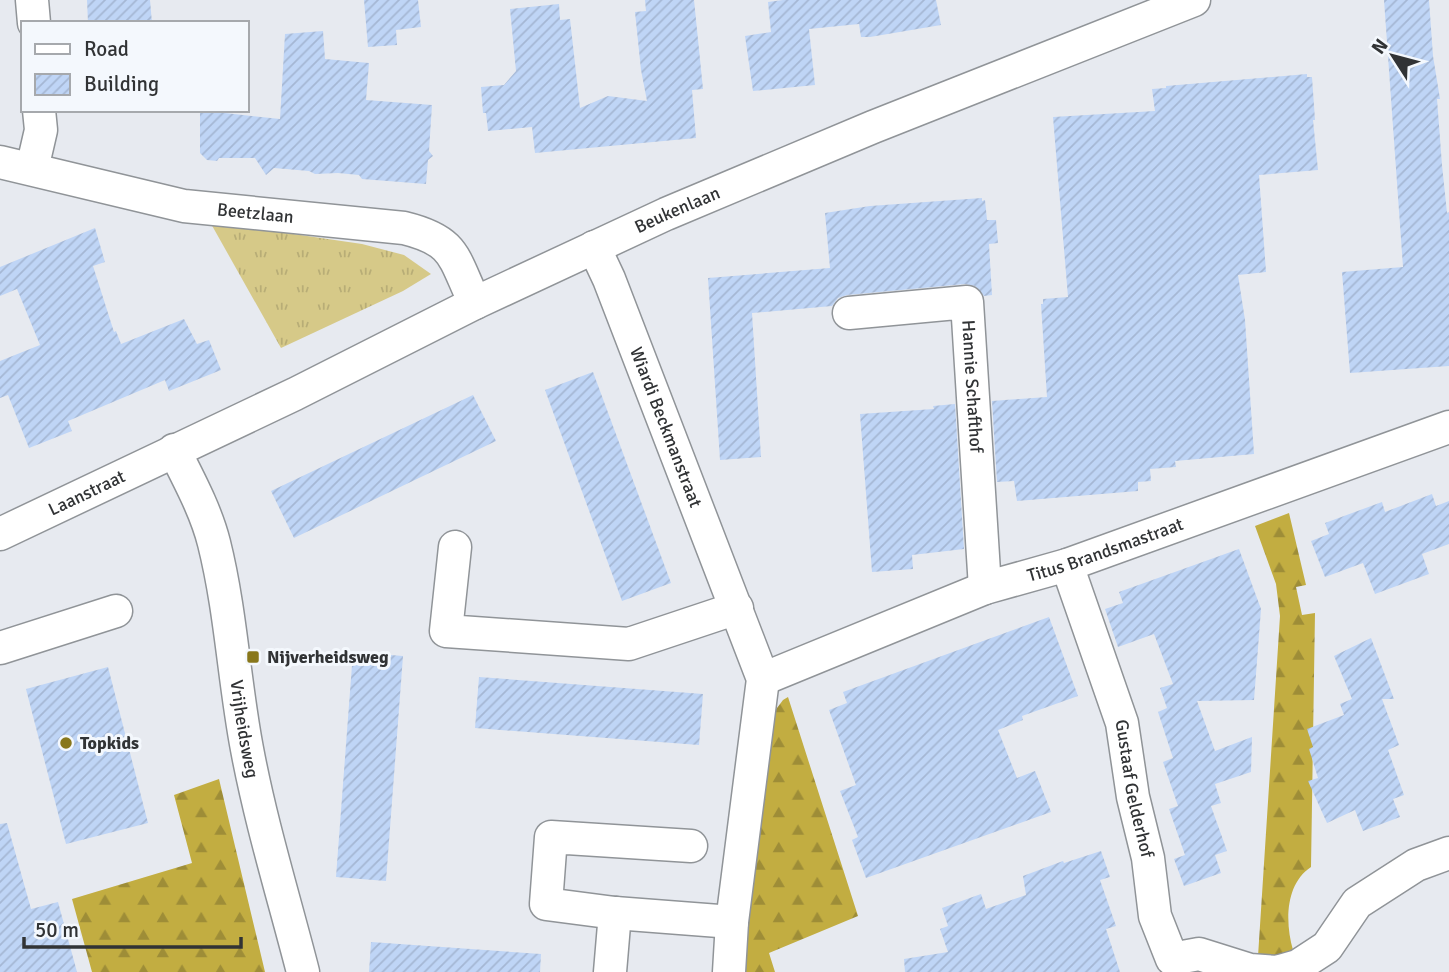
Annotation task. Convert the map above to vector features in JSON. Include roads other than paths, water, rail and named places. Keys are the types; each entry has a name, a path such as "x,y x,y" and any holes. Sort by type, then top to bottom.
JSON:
{"street":[{"path":"32,0 34,21"},
{"name":"Beukenlaan","path":"174,450 295,394 475,303 735,184 1194,0"},
{"path":"32,169 41,130 39,112"},
{"name":"Beetzlaan","path":"0,162 184,206 404,228 429,234 452,251 475,303"},
{"name":"Wiardi Beckmanstraat","path":"594,247 609,279 763,679 732,922 729,972"},
{"name":"Hannie Schafthof","path":"849,313 967,302 985,588"},
{"name":"Titus Brandsmastraat","path":"763,679 985,588 1067,565 1449,427"},
{"name":"Laanstraat","path":"0,534 174,450"},
{"name":"Vrijheidsweg","path":"174,450 214,541 250,766 303,972"},
{"path":"455,547 446,631 629,644 737,608"},
{"name":"Gustaaf Gelderhof","path":"1067,565 1122,723 1133,797 1148,858 1155,916 1172,959 1199,954 1250,970 1277,972 1298,966 1327,947 1357,904 1416,865 1449,853"},
{"path":"0,648 116,611"},
{"path":"691,846 551,837 547,904 615,913 732,922"},
{"path":"610,972 615,913"}],"place":[{"name":"Nijverheidsweg","path":"253,657"},
{"name":"Topkids","path":"66,743"}]}
